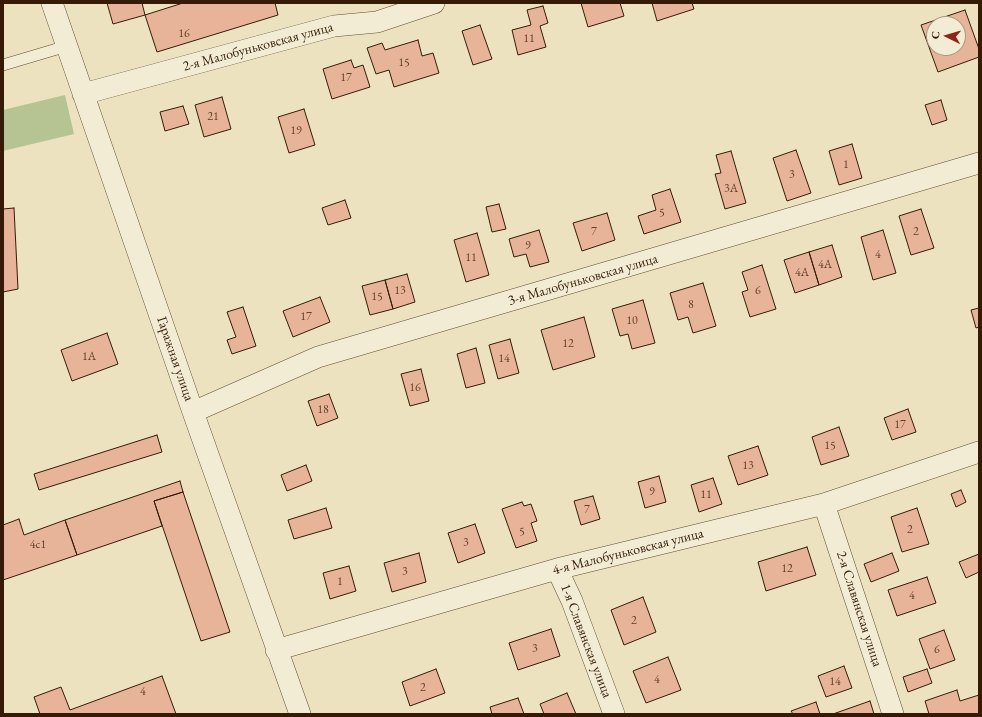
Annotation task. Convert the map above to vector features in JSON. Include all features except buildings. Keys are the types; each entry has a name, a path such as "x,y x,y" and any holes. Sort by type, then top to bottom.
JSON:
{"street":[{"name":"Гаражная улица","path":"52,3 276,650 300,714"},
{"name":"2-я Малобуньковская улица","path":"83,94 334,26 376,22 434,3"},
{"name":"3-я Малобуньковская улица","path":"193,412 318,357 979,163"},
{"name":"4-я Малобуньковская улица","path":"276,650 557,569 824,504 979,452"},
{"name":"2-я Славянская улица","path":"824,504 894,714"},
{"name":"1-я Славянская улица","path":"557,569 572,601 614,714"}],"lane":[{"path":"3,65 67,46"}],"green space":[{"path":"65,95 74,134 3,151 3,110"}]}
